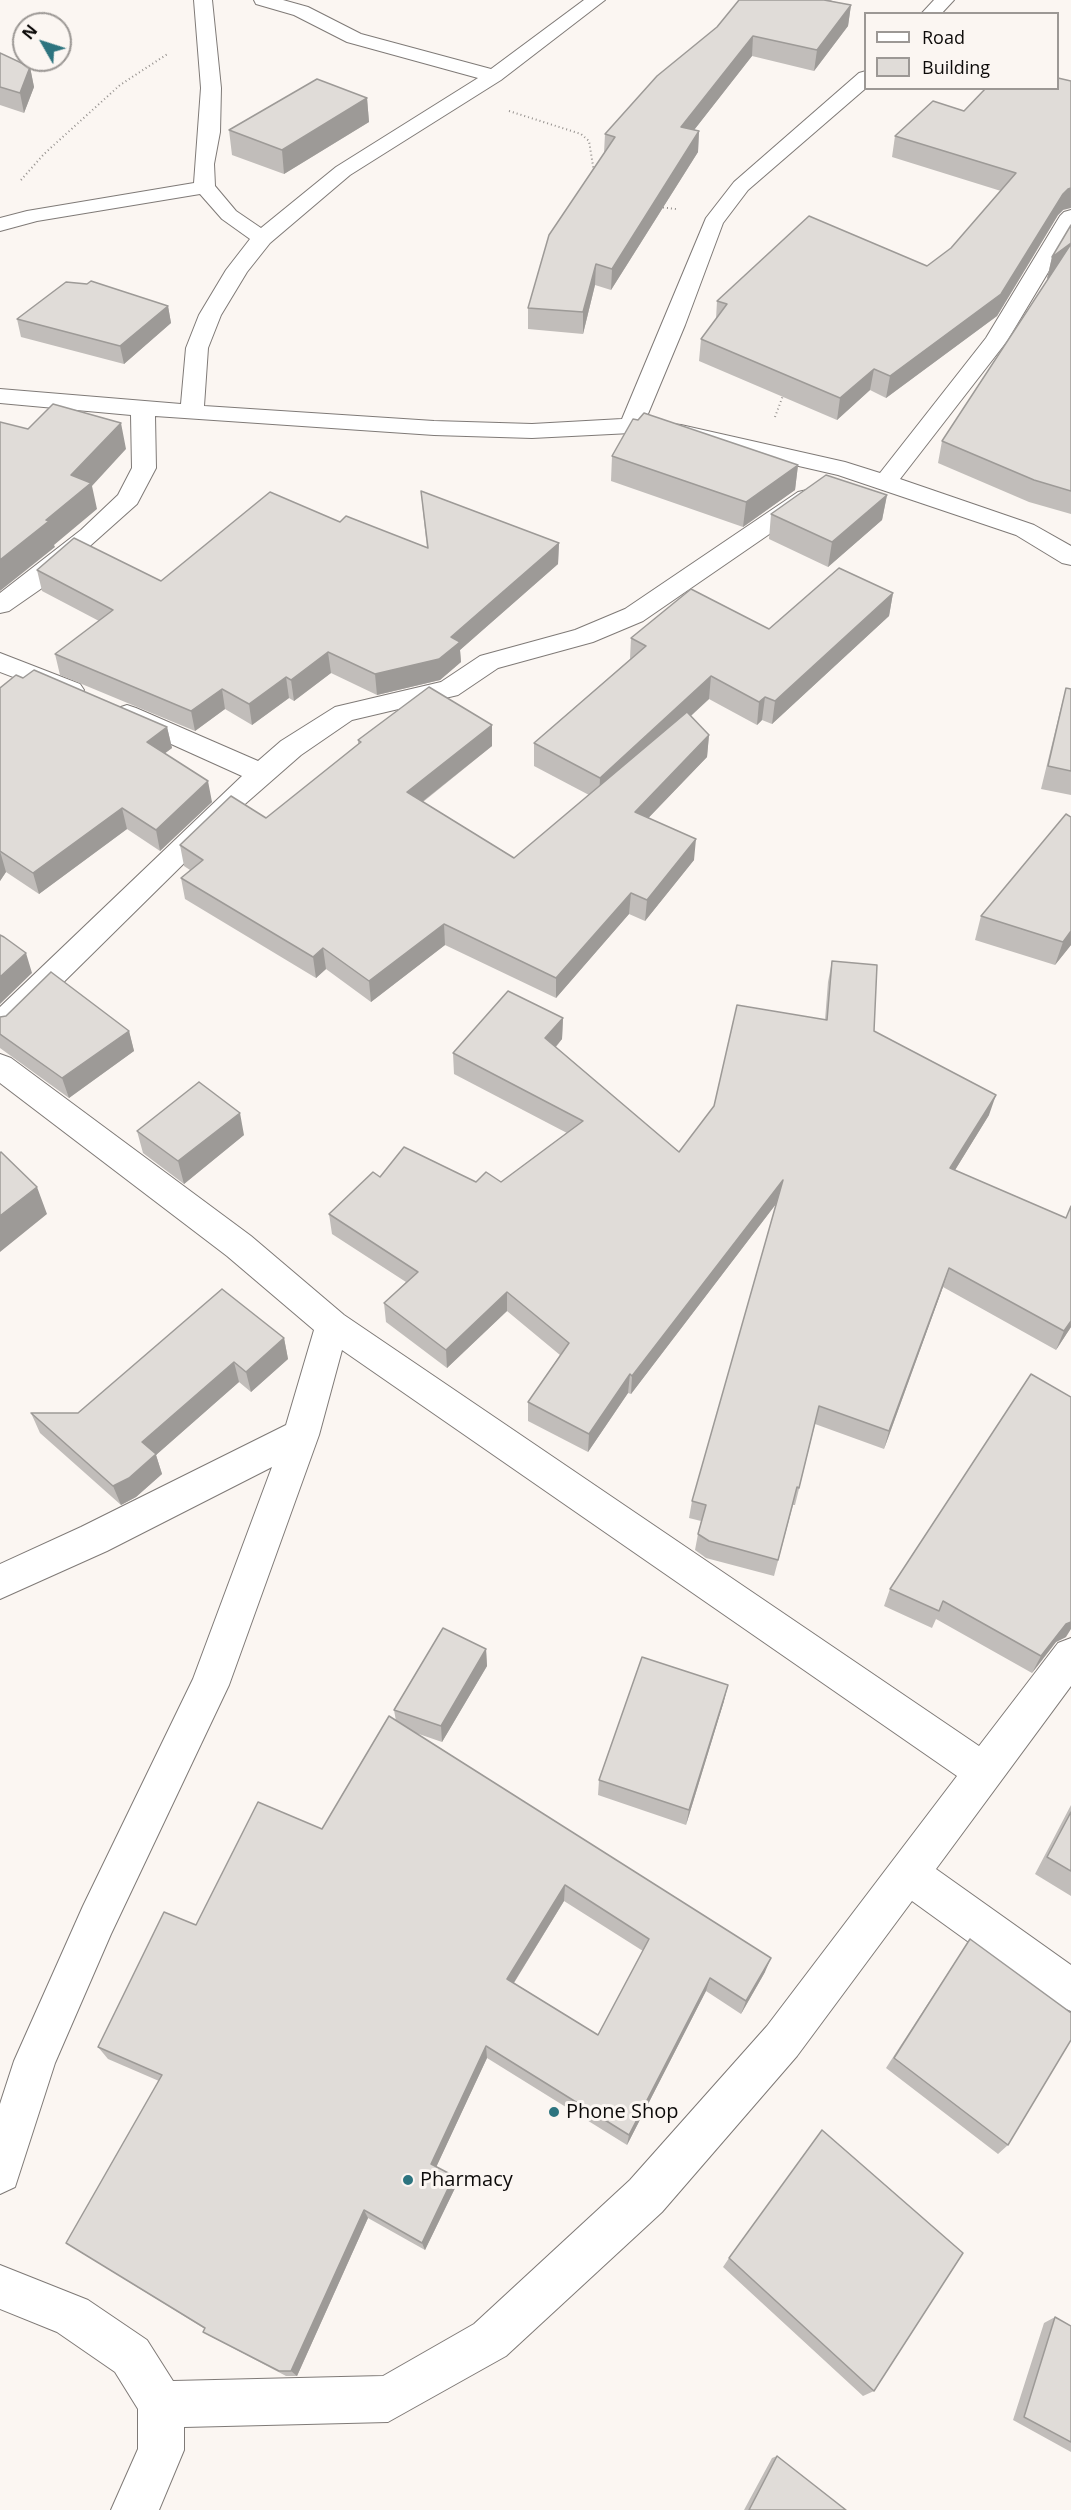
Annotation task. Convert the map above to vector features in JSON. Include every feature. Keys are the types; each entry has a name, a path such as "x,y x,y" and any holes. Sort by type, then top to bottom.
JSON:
{"street":[{"path":"203,0 211,88 210,132 204,164 205,187 229,215 262,238"},
{"path":"263,0 301,11 354,38 375,45 494,76"},
{"path":"192,410 197,348 210,315 237,270 262,238 343,171 401,132 466,95 596,0"},
{"path":"932,12 945,0"},
{"path":"631,426 674,326 698,255 713,222 725,203 741,186 864,79"},
{"path":"0,225 45,213 205,187"},
{"path":"885,482 996,341 1071,216"},
{"path":"0,396 143,409 192,410 434,428 532,430 631,426 681,432 845,469 1025,530 1071,558"},
{"path":"0,605 36,580 90,535 128,499 144,468 143,409"},
{"path":"0,1026 227,804 291,748 344,713 448,689 489,662 584,636 634,615 728,554 845,469"},
{"path":"0,662 99,702 262,774"},
{"path":"0,1066 239,1246 333,1325 548,1475 985,1773"},
{"path":"0,2172 35,2061 97,1920 210,1685 301,1435 333,1325"},
{"path":"0,1582 94,1539 301,1435"},
{"path":"161,2404 388,2399 490,2340 646,2196 782,2041 1071,1656"},
{"path":"909,1874 1071,1990"},
{"path":"0,2287 72,2316 131,2356 161,2404 162,2450 135,2510"}],"path":[{"path":"15,187 44,154 120,85 204,29"},
{"path":"466,95 581,134 589,141 592,166 596,177"},
{"path":"658,207 677,209 725,203"},
{"path":"764,452 785,386"}],"building":[{"path":"739,0 824,0 851,5 817,50 753,36 681,127 699,131 612,269 596,264 583,312 528,308 549,235 615,137 605,134 657,76 717,27"},
{"path":"0,53 12,59 12,72 28,72 20,93 0,87"},
{"path":"1059,78 1071,81 1071,188 1063,194 1001,294 890,376 874,369 840,398 701,339 727,304 717,301 809,216 927,266 951,248 1016,173 895,136 933,101 964,111 984,90 1059,90"},
{"path":"317,79 367,98 282,150 229,130"},
{"path":"1071,225 1071,243 1052,257"},
{"path":"1071,244 1071,491 1034,480 942,441"},
{"path":"91,281 168,306 120,346 17,319 66,282 87,284"},
{"path":"53,404 121,423 71,475 91,483 46,520 49,521 0,560 0,422 28,429"},
{"path":"644,413 798,465 746,502 612,456 633,419 638,420"},
{"path":"826,475 887,495 832,542 771,514"},
{"path":"421,491 559,543 451,637 460,642 439,659 375,674 328,652 291,680 286,677 249,704 222,689 191,711 55,654 113,610 37,570 74,538 161,581 270,492 340,522 346,516 428,548"},
{"path":"839,568 893,593 775,701 765,697 759,702 711,676 600,778 534,743 646,646 631,638 691,589 769,629"},
{"path":"34,670 167,727 147,742 208,781 156,830 122,808 33,873 0,851 0,688 16,675 23,678"},
{"path":"429,687 492,725 407,792 514,858 687,712 709,735 635,812 696,839 647,900 631,893 556,978 444,924 369,981 323,948 313,957 181,878 203,860 180,845 231,796 266,818 361,742 358,740"},
{"path":"1066,688 1071,689 1071,771 1048,766"},
{"path":"1066,814 1071,817 1071,931 1063,942 981,916"},
{"path":"0,935 26,953 0,977"},
{"path":"832,961 877,965 874,1031 996,1095 950,1168 1066,1218 1071,1206 1071,1321 1064,1331 949,1268 889,1431 819,1406 778,1560 709,1541 698,1534 706,1505 692,1501 783,1180 632,1376 630,1374 589,1434 528,1402 569,1343 507,1292 446,1350 384,1303 418,1272 329,1214 373,1172 380,1177 404,1147 476,1182 486,1172 501,1182 583,1121 453,1053 508,991 563,1018 545,1038 679,1152 714,1106 737,1005 827,1020"},
{"path":"51,972 129,1031 62,1078 0,1034 0,1017 6,1016"},
{"path":"199,1082 240,1113 178,1161 137,1131"},
{"path":"0,1153 37,1187 0,1216"},
{"path":"222,1289 284,1338 246,1372 234,1362 142,1442 156,1454 129,1478 113,1486 31,1413 78,1413"},
{"path":"1031,1374 1071,1397 1071,1622 1066,1624 1041,1656 943,1601 939,1611 890,1589"},
{"path":"443,1628 486,1649 441,1726 394,1710"},
{"path":"642,1657 728,1685 689,1810 599,1780"},
{"path":"389,1716 771,1958 746,2001 710,1978 629,2135 486,2046 431,2164 454,2176 422,2243 364,2210 291,2371 279,2371 203,2332 205,2328 66,2243 162,2075 98,2047 164,1912 196,1925 258,1802 322,1829","holes":["565,1885 649,1939 598,2035 507,1979"]},
{"path":"1071,1812 1071,1871 1047,1857"},
{"path":"970,1939 1071,2013 1071,2040 1008,2145 894,2058"},
{"path":"822,2130 963,2253 874,2391 729,2258"},
{"path":"1055,2317 1071,2326 1071,2442 1024,2417"},
{"path":"777,2456 846,2510 749,2510"}],"place":[{"name":"Phone Shop","path":"554,2112"},
{"name":"Pharmacy","path":"408,2180"}]}
